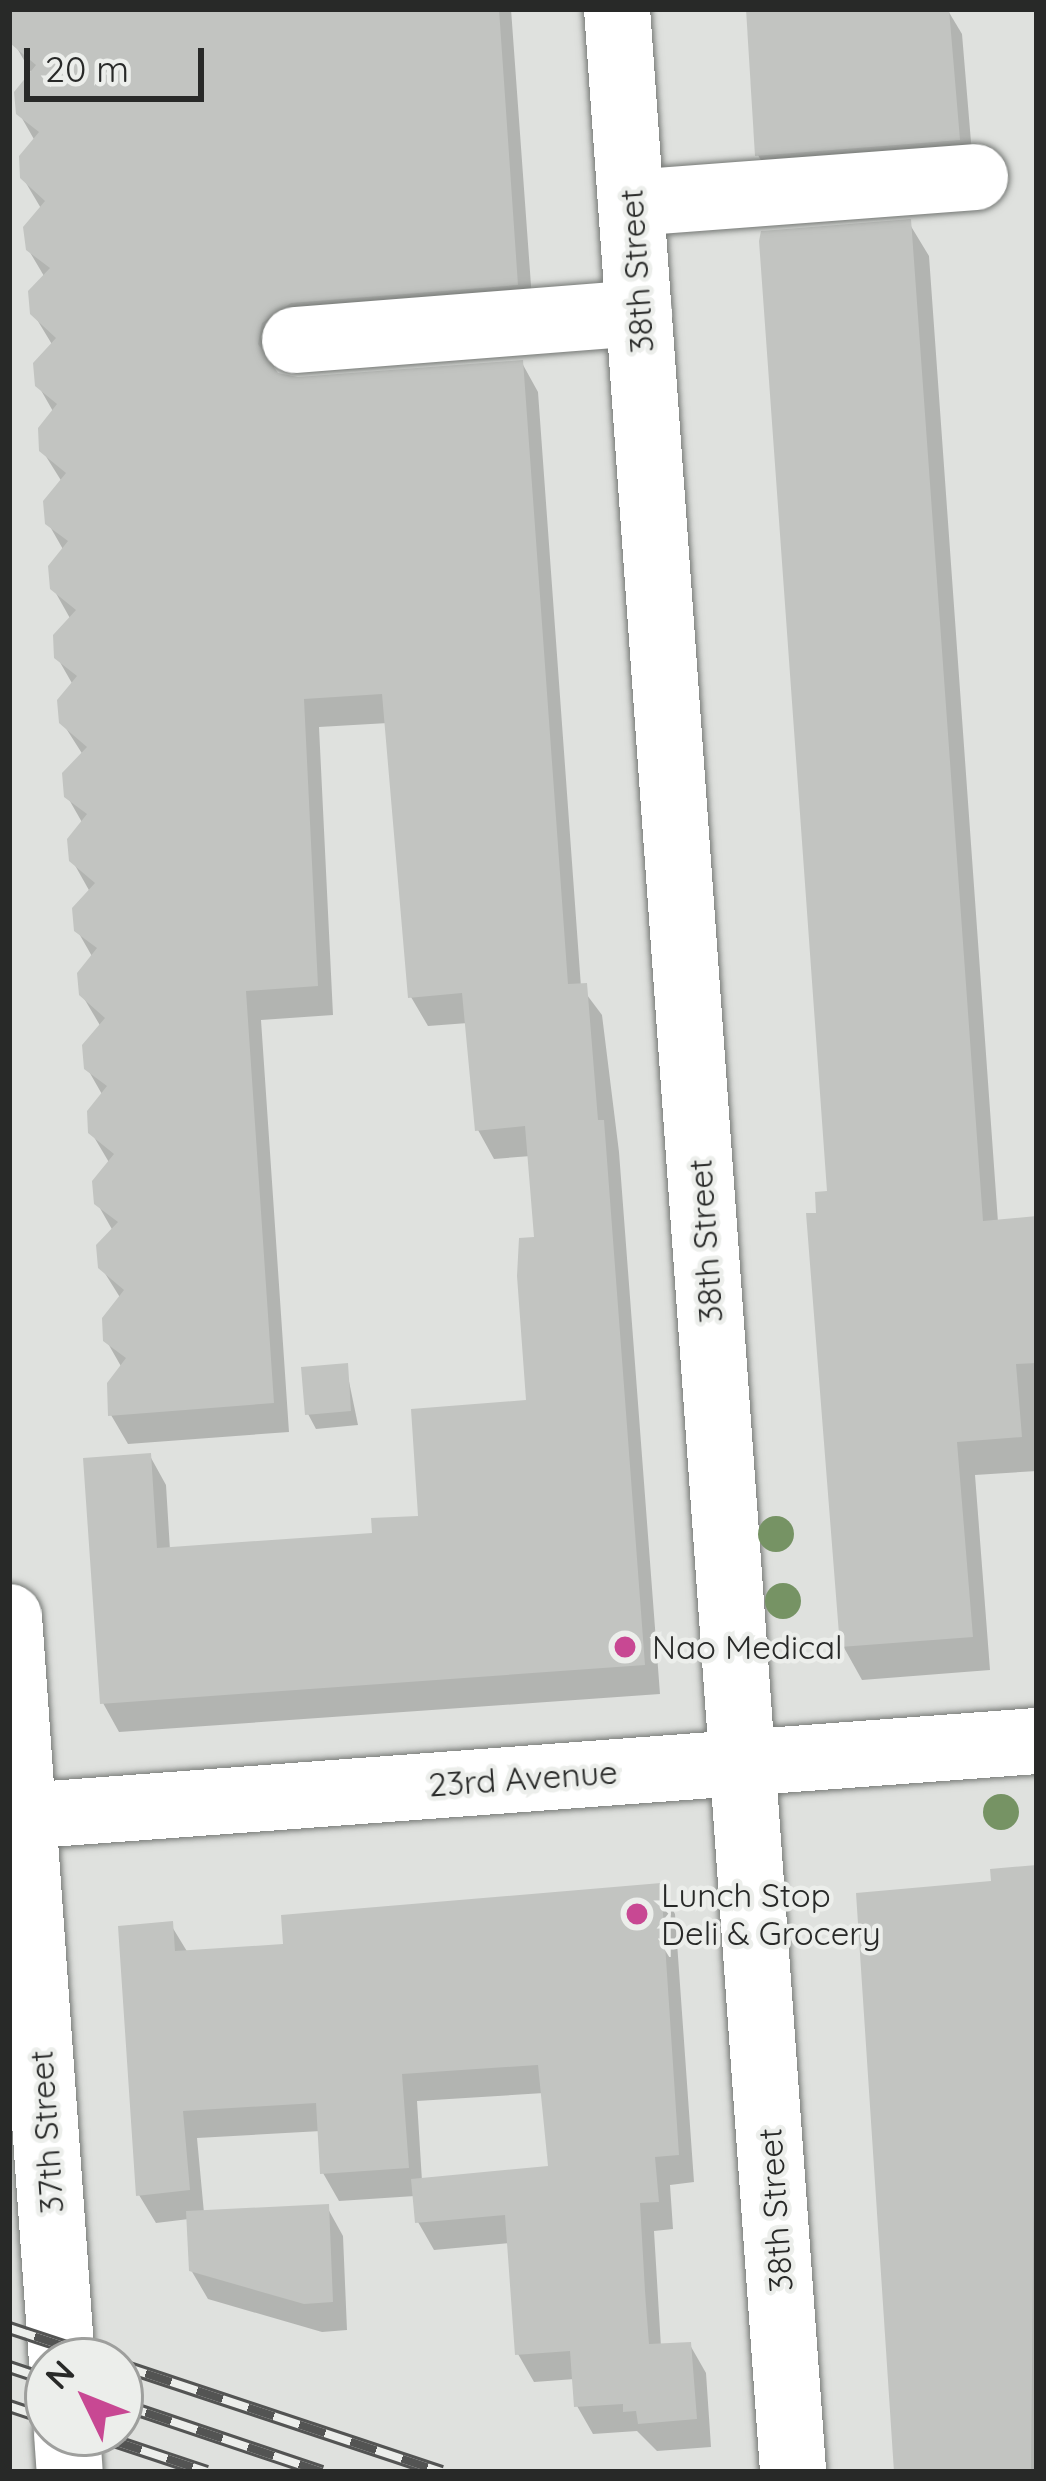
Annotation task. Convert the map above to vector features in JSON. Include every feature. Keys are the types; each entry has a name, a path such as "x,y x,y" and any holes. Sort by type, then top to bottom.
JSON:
{"street":[{"name":"38th Street","path":"617,9 794,2472"},
{"path":"631,203 975,177"},
{"path":"295,340 639,313"},
{"name":"37th Street","path":"9,1616 16,1816 60,2337"},
{"name":"23rd Avenue","path":"16,1816 1037,1742"}],"building":[{"path":"9,9 499,9 518,285 291,303 262,323 258,344 278,373 298,377 523,360 568,984 587,983 598,1120 604,1120 645,1665 100,1704 83,1458 151,1453 157,1548 372,1533 371,1518 418,1516 411,1409 526,1400 517,1276 519,1238 534,1237 525,1126 475,1131 462,993 408,998 382,694 304,699 318,986 246,991 274,1403 108,1416 107,1383 126,1358 103,1341 102,1318 124,1290 98,1268 96,1245 118,1222 94,1204 92,1181 114,1154 88,1133 87,1111 107,1086 84,1069 82,1045 105,1018 79,995 77,973 97,948 74,931 72,908 95,883 69,861 67,839 87,814 64,797 62,773 87,747 59,723 57,700 77,676 54,658 53,635 76,610 50,589 48,566 68,541 45,524 43,501 66,473 39,451 38,428 57,404 35,386 33,363 56,338 30,314 28,291 50,268 26,250 23,227 45,201 20,178 19,156 39,132 16,114 14,92 36,65 11,44"},
{"path":"746,9 949,9 960,140 755,156"},
{"path":"911,219 983,1221 1037,1216 1037,1363 1016,1364 1022,1437 957,1442 973,1637 840,1647 806,1213 816,1213 815,1192 827,1191 759,241 761,231"},
{"path":"348,1363 351,1411 305,1415 301,1367"},
{"path":"1037,1865 1031,2470 894,2472 856,1893 991,1881 990,1869"},
{"path":"661,1883 679,2155 655,2157 659,2202 640,2203 645,2291 649,2344 691,2342 697,2419 638,2424 636,2411 623,2412 623,2404 574,2407 570,2351 515,2355 505,2215 415,2223 411,2179 548,2166 538,2065 402,2074 409,2168 320,2174 316,2103 183,2111 190,2190 136,2196 118,1926 173,1921 175,1951 283,1944 281,1915"},
{"path":"329,2204 333,2302 304,2304 189,2271 186,2211"}],"railway":[{"path":"9,2328 36,2337"},
{"path":"9,2367 24,2372"},
{"path":"144,2373 442,2472"},
{"path":"9,2406 24,2411"},
{"path":"144,2412 322,2472"},
{"path":"144,2451 207,2472"}],"place":[{"name":"Nao Medical","path":"625,1647"},
{"name":"Lunch Stop Deli & Grocery","path":"637,1914"}]}
